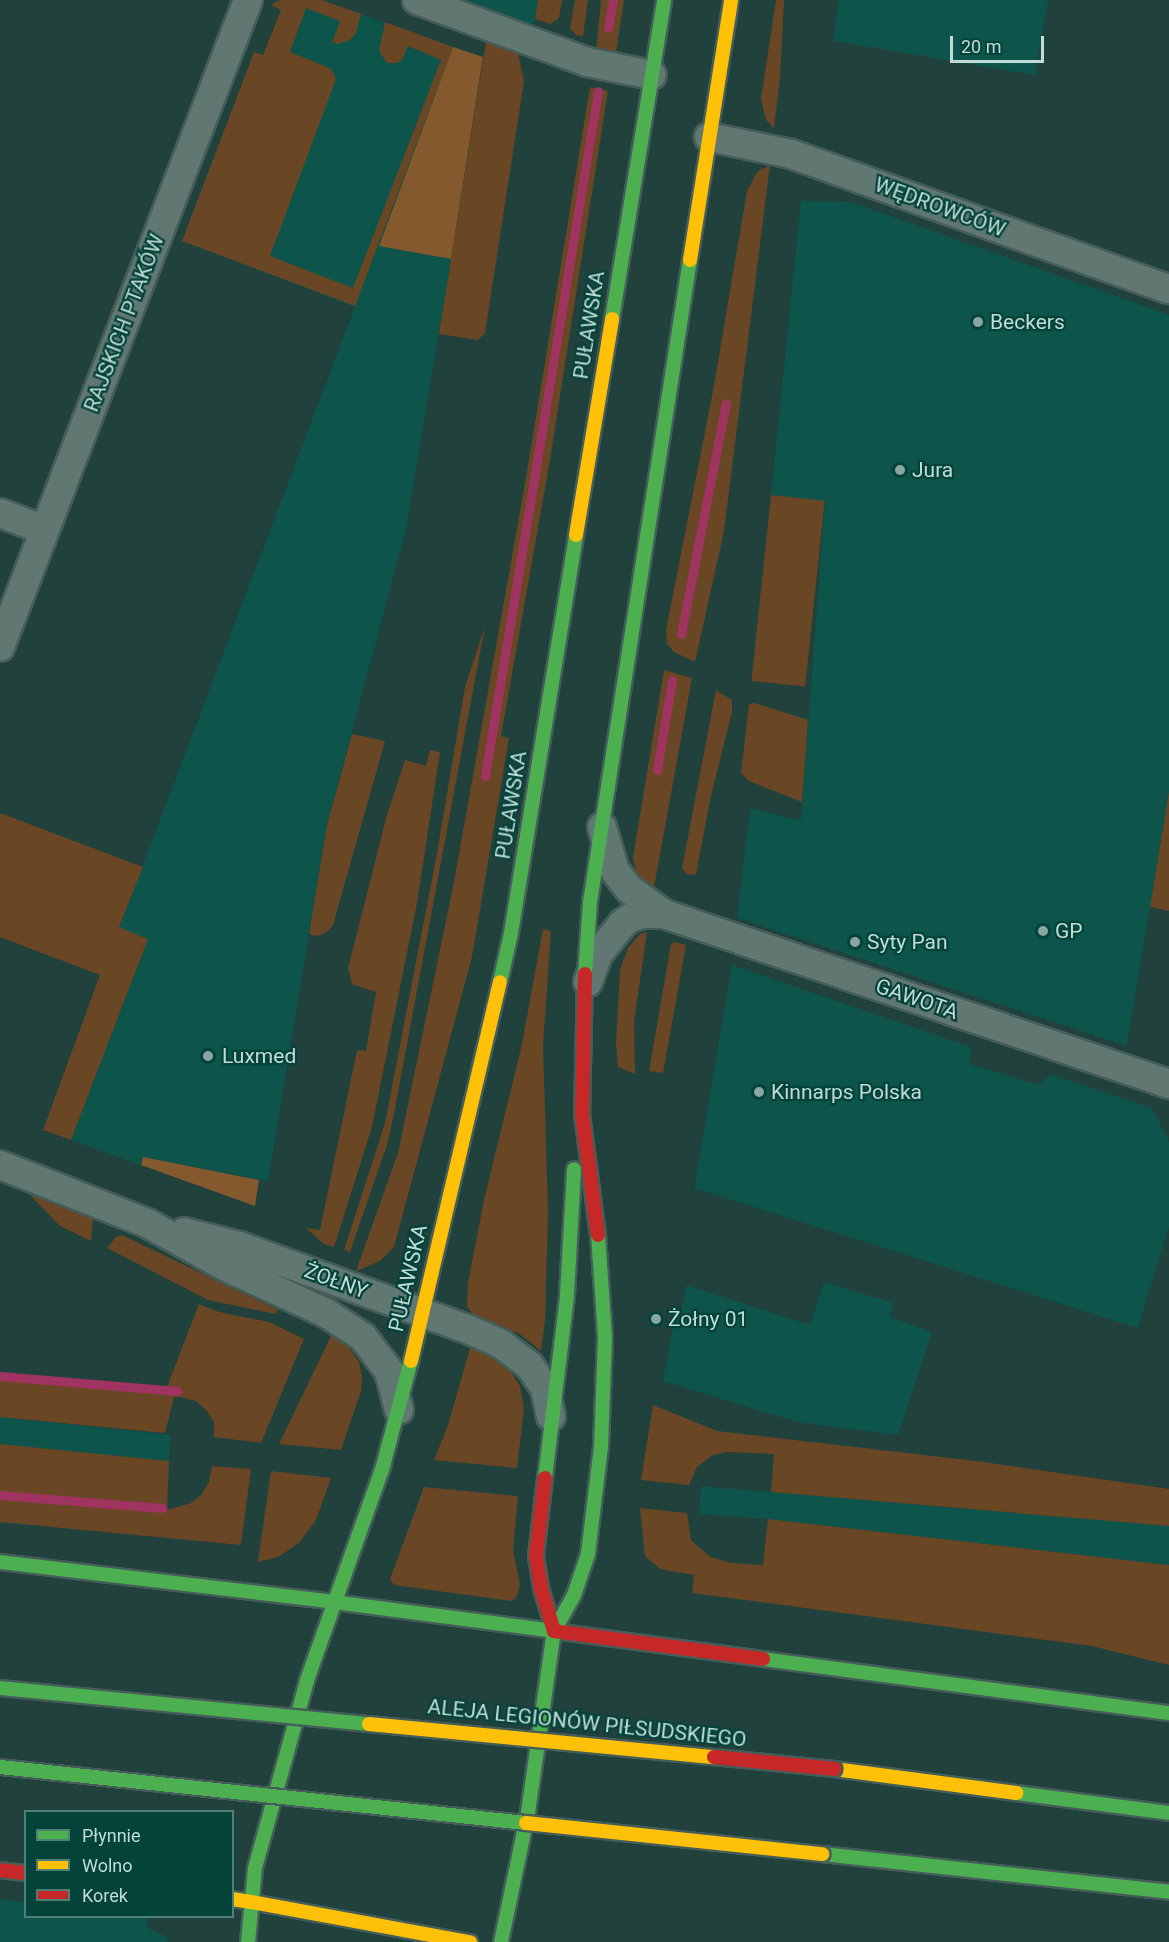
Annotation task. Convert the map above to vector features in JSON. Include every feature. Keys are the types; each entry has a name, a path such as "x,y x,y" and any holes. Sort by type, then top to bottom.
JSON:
{"main road":[{"name":"PUŁAWSKA","path":"251,1902 255,1868 307,1680 383,1466 399,1410 490,1031 511,933 664,0"},
{"path":"501,1942 528,1813 554,1630 574,1595 588,1554 601,1447 605,1337 598,1243 582,1114 583,995 590,902 731,0"},
{"path":"554,1630 541,1588 536,1556 567,1295 574,1168 582,1114"},
{"path":"0,1562 554,1630 1169,1713"},
{"name":"ALEJA LEGIONÓW PIŁSUDSKIEGO","path":"0,1688 834,1769 1169,1813"},
{"path":"0,1767 1169,1892"},
{"path":"0,1870 24,1873"},
{"path":"234,1899 470,1942"},
{"path":"248,1942 251,1902"}],"street":[{"name":"RAJSKICH PTAKÓW","path":"0,647 248,0"},
{"path":"417,0 587,62 652,75"},
{"name":"WĘDROWCÓW","path":"709,137 784,151 1169,289"},
{"path":"0,513 44,530"},
{"name":"GAWOTA","path":"601,824 615,871 629,889 664,914 1169,1084"},
{"name":"GAWOTA","path":"583,995 598,954 614,932 632,917 664,914"},
{"name":"ŻOŁNY","path":"0,1165 147,1223 239,1246 484,1336 501,1344 529,1365 545,1388 551,1418"},
{"name":"ŻOŁNY","path":"147,1223 226,1267 326,1313 363,1337 389,1371 399,1410"}],"shaded area":[{"path":"281,0 322,0 453,47 379,245 451,259 406,529 327,825 268,1181 143,1157 141,1165 71,1140 148,939 119,928 355,307 182,241 254,52 263,55 281,10 272,6 273,3"},
{"path":"281,0 322,0 361,14 356,33 350,40 338,44 332,42 340,21 306,8 290,52 327,67 332,70 336,79 270,256 353,288 441,60 408,46 402,60 397,63 387,63 379,51 385,22 453,47 355,306 182,241 254,52 263,55 281,10 272,6 273,3"},
{"path":"457,0 538,0 533,29"},
{"path":"538,0 562,0 559,18 550,24 535,19"},
{"path":"575,0 588,0 583,36 576,35 570,28"},
{"path":"601,0 624,0 616,53 612,56 596,52"},
{"path":"776,0 784,0 780,77 774,128 766,120 761,99"},
{"path":"839,0 1048,0 1035,75 833,41"},
{"path":"486,42 518,54 524,81 485,333 478,340 439,334"},
{"path":"453,47 483,57 451,259 379,246"},
{"path":"590,87 608,91 549,466 501,736 509,738 472,957 394,1247 380,1261 356,1271 398,1153 454,882 526,478"},
{"path":"770,165 724,531 695,662 674,652 667,644 666,630 713,391 747,191 757,172"},
{"path":"801,201 851,202 1169,315 1169,791 1127,1046 737,918 750,808 801,821 825,502 771,495"},
{"path":"771,495 825,501 805,687 751,681"},
{"path":"485,626 394,1114 387,1145 350,1252 344,1250 385,1123 437,853 465,687"},
{"path":"664,670 692,678 653,893 638,880 633,858"},
{"path":"716,690 732,700 732,712 710,800 696,875 686,874 682,868"},
{"path":"755,703 808,720 802,802 749,781 741,773 749,704"},
{"path":"352,734 385,741 333,925 326,933 317,936 309,934 327,825"},
{"path":"430,750 440,752 417,903 372,1127 334,1247 324,1244 306,1228 320,1230 357,1050 366,1051 376,992 352,984 348,968 387,815 405,760 426,766"},
{"path":"1169,791 1169,911 1150,907"},
{"path":"0,813 143,867 119,927 148,939 71,1140 43,1130 100,975 0,937"},
{"path":"543,929 551,931 543,1046 548,1212 545,1320 541,1351 520,1334 474,1315 467,1307 468,1283 484,1200 522,1044"},
{"path":"647,932 634,1022 635,1074 618,1067 616,1042 620,970 628,948 640,934"},
{"path":"675,942 686,945 663,1073 649,1071 671,944"},
{"path":"732,965 971,1047 970,1064 1039,1085 1050,1074 1152,1108 1169,1142 1169,1226 1138,1328 694,1188"},
{"path":"143,1157 259,1180 255,1206 141,1165"},
{"path":"36,1194 93,1219 91,1241 60,1226 31,1196"},
{"path":"122,1235 278,1310 275,1314 208,1300 107,1248 116,1237"},
{"path":"824,1282 894,1303 890,1317 932,1332 898,1435 797,1422 663,1381 676,1312 681,1313 686,1285 810,1325"},
{"path":"199,1304 219,1312 269,1322 304,1339 261,1443 214,1437 214,1422 206,1410 196,1401 180,1397 174,1397 165,1433 0,1417 0,1374 167,1387"},
{"path":"332,1334 347,1345 359,1362 362,1377 361,1391 341,1450 279,1444"},
{"path":"471,1345 505,1363 520,1386 524,1409 517,1468 434,1460 448,1425"},
{"path":"653,1405 717,1431 976,1461 1169,1489 1169,1526 771,1492 774,1454 726,1452 713,1455 697,1467 689,1485 641,1480"},
{"path":"0,1417 171,1435 168,1462 0,1444"},
{"path":"0,1444 169,1461 167,1510 191,1503 201,1495 209,1482 212,1466 251,1469 241,1545 0,1522"},
{"path":"271,1471 331,1478 316,1520 299,1543 278,1557 258,1562"},
{"path":"701,1486 1169,1526 1169,1565 768,1519 699,1514"},
{"path":"424,1487 518,1496 513,1550 520,1585 516,1598 511,1601 394,1585 390,1579"},
{"path":"640,1508 687,1513 691,1540 710,1557 731,1563 763,1565 768,1519 1169,1565 1169,1665 1092,1646 692,1593 694,1575 660,1569 645,1556"},
{"path":"0,1899 24,1902 24,1918 146,1918 148,1928 165,1936 168,1942 0,1942"}],"waterway":[{"path":"608,28 613,0"},
{"path":"485,776 598,91"},
{"path":"681,634 726,403"},
{"path":"657,770 672,680"},
{"path":"0,1376 177,1391"},
{"path":"0,1495 162,1508"}],"traffic: fast":[{"path":"612,319 664,0"},
{"path":"585,974 590,902 690,260"},
{"path":"500,982 511,933 576,535"},
{"path":"545,1478 567,1295 574,1169"},
{"path":"501,1942 528,1813 554,1631 574,1595 588,1554 601,1447 605,1337 598,1235"},
{"path":"248,1942 255,1868 307,1680 383,1466 411,1361"},
{"path":"0,1562 334,1602"},
{"path":"334,1602 554,1631"},
{"path":"763,1659 1169,1713"},
{"path":"0,1688 369,1724"},
{"path":"0,1767 526,1823"},
{"path":"1016,1793 1169,1813"},
{"path":"822,1854 1169,1892"}],"traffic: slow":[{"path":"690,260 731,0"},
{"path":"576,535 612,319"},
{"path":"411,1361 500,982"},
{"path":"369,1724 714,1757"},
{"path":"834,1769 1016,1793"},
{"path":"526,1823 822,1854"},
{"path":"234,1899 251,1902"},
{"path":"251,1902 470,1942"}],"traffic: jam":[{"path":"585,974 582,1114 598,1235"},
{"path":"545,1478 536,1556 541,1588 554,1631"},
{"path":"554,1631 763,1659"},
{"path":"714,1757 834,1769"},
{"path":"0,1870 24,1873"}],"place":[{"name":"Beckers","path":"978,322"},
{"name":"Jura","path":"900,470"},
{"name":"GP","path":"1043,931"},
{"name":"Syty Pan","path":"855,942"},
{"name":"Luxmed","path":"208,1056"},
{"name":"Kinnarps Polska","path":"759,1092"},
{"name":"Żołny 01","path":"656,1319"}]}
